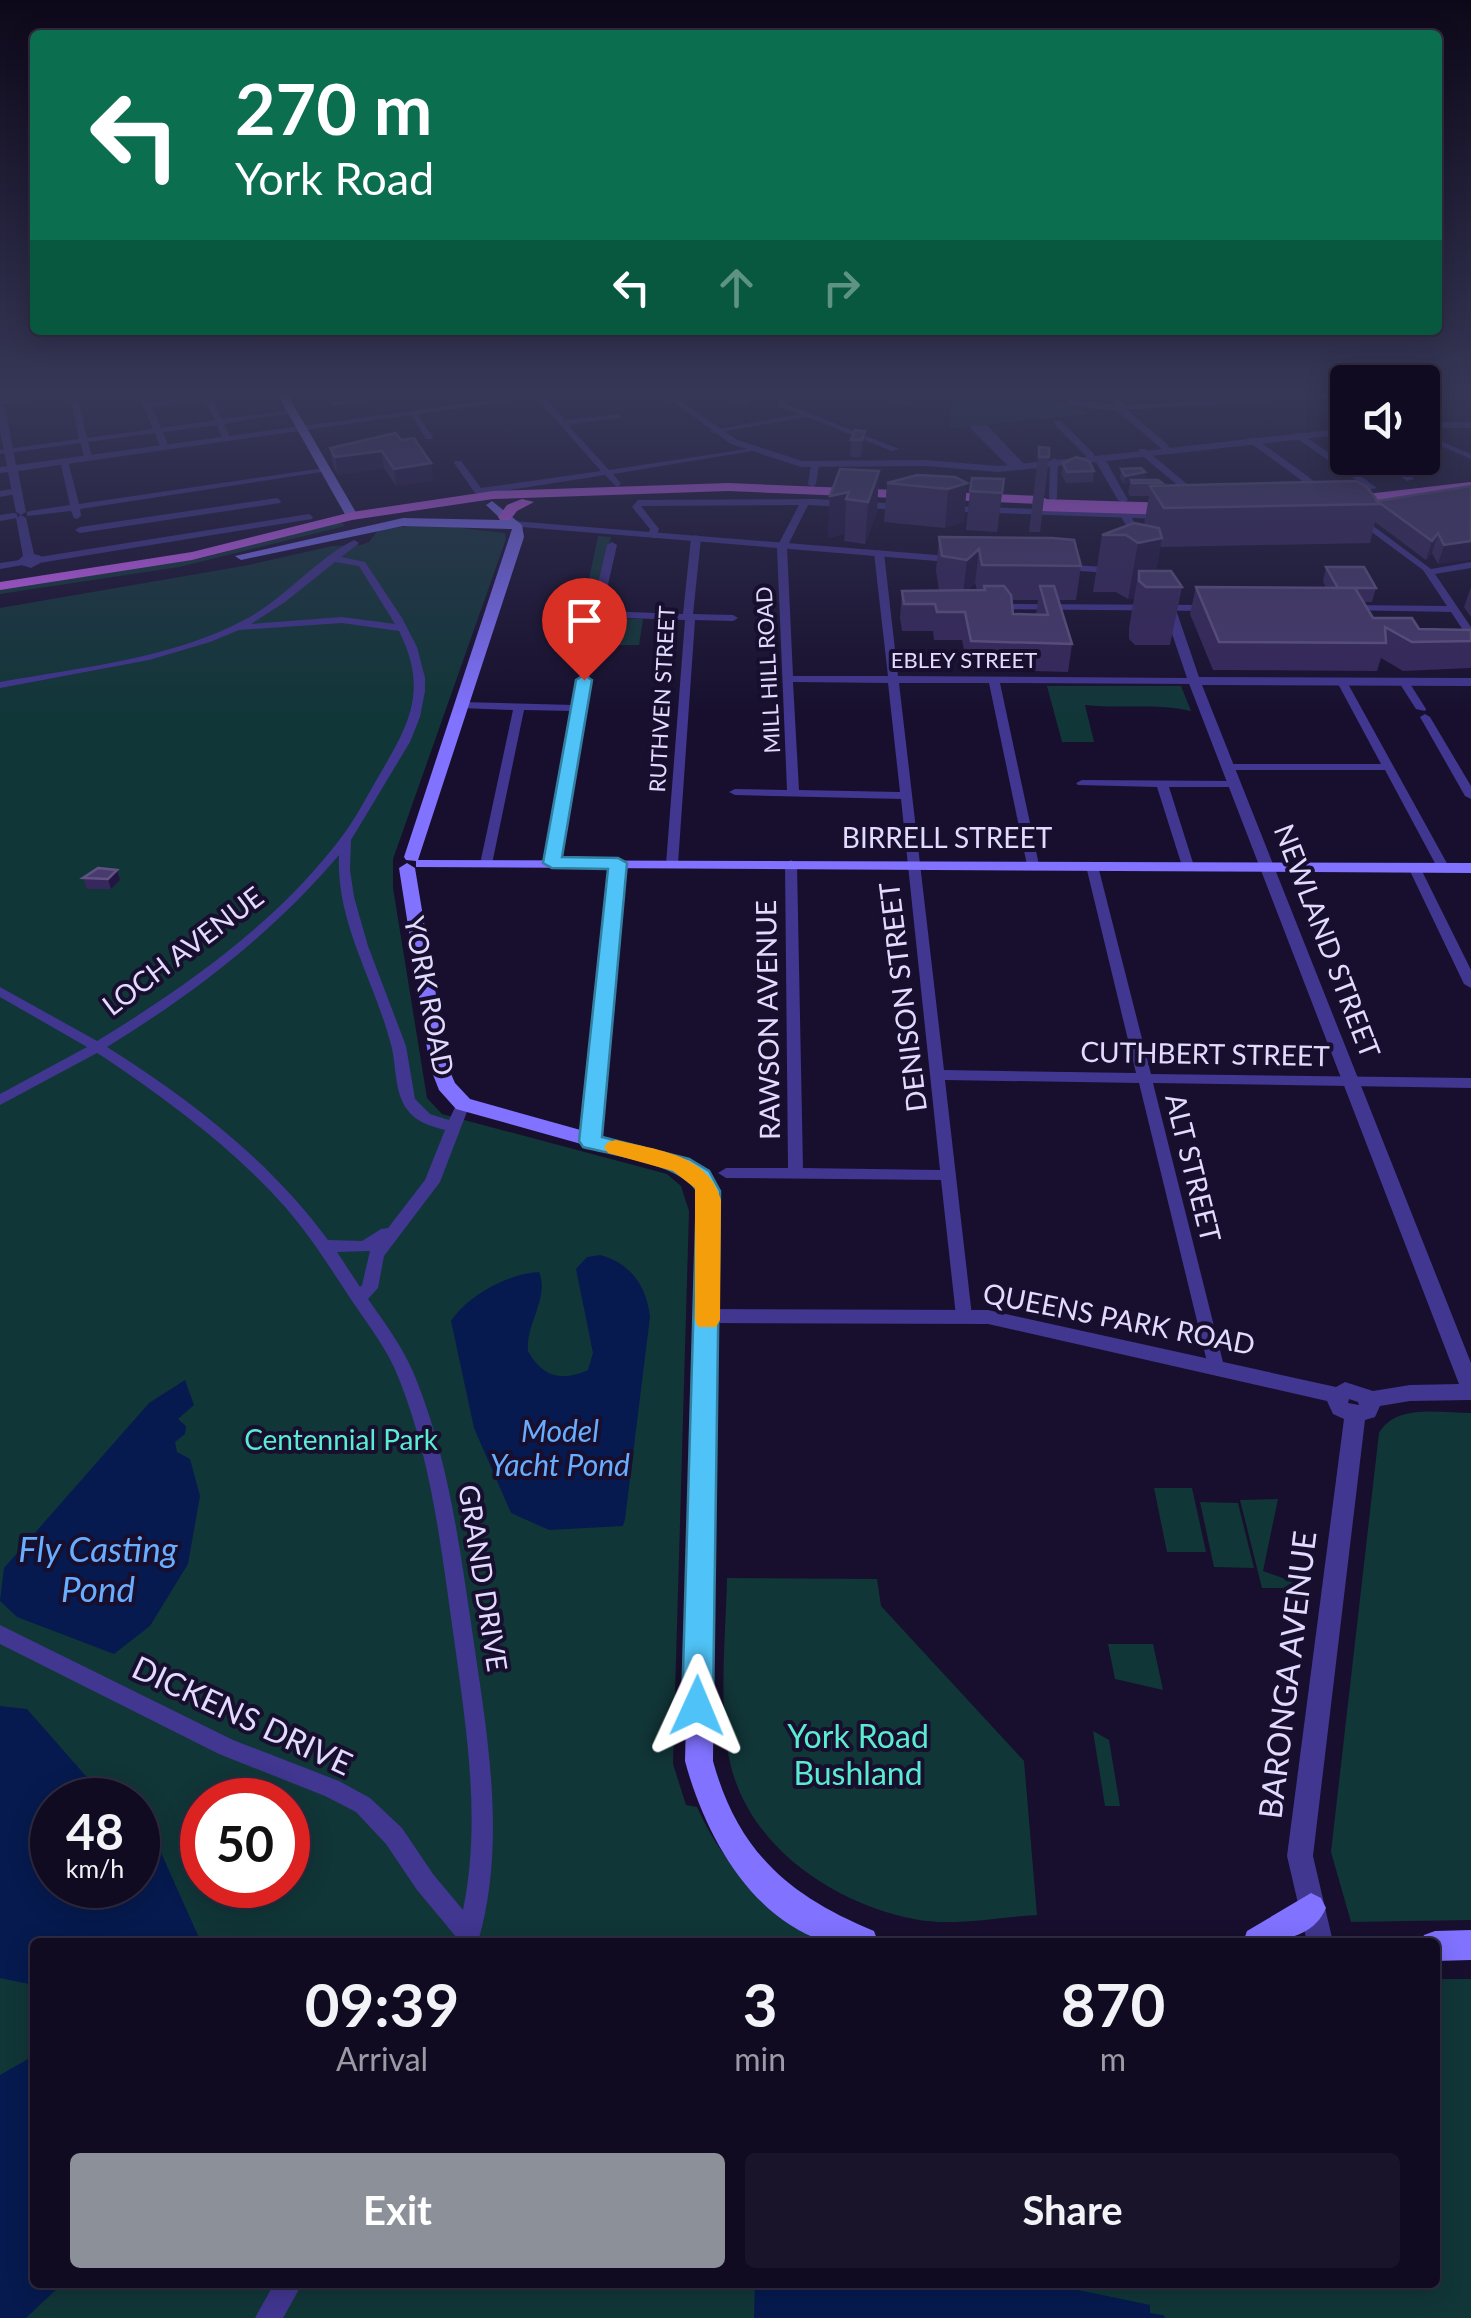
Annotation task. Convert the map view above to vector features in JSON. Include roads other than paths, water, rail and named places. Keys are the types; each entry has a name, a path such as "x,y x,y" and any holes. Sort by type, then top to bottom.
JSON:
{"main road":[{"path":"341,500 347,510 364,520 568,500"},
{"path":"0,586 204,554 347,510 454,500"},
{"path":"435,502 479,500"},
{"path":"483,500 509,520"},
{"path":"919,500 1048,505 1207,504"},
{"path":"956,500 1048,505"},
{"path":"509,520 512,508 527,502"},
{"path":"240,556 413,515"},
{"path":"0,596 240,556 402,522 509,520"},
{"name":"YORK ROAD","path":"509,520 518,528 518,537 461,705 414,863 439,1067 446,1086 464,1104 681,1165 705,1184 709,1200 708,1316 696,1736 704,1786 725,1834 766,1886 797,1912 854,1938"},
{"name":"BIRRELL STREET","path":"414,863 1471,868"},
{"path":"1264,1938 1311,1908"},
{"path":"1440,1946 1471,1945"}],"street":[{"path":"18,500 35,581"},
{"path":"74,500 86,552"},
{"path":"0,518 123,500"},
{"path":"80,530 276,500"},
{"path":"1048,505 1049,500"},
{"path":"1119,500 1124,508"},
{"path":"1120,500 1145,550"},
{"path":"1202,500 1207,504"},
{"path":"1407,508 1453,500"},
{"path":"653,534 656,529 636,508 642,502 918,508"},
{"path":"782,546 804,503"},
{"path":"937,508 1048,505 1124,508 1181,516"},
{"path":"204,511 216,532"},
{"path":"1374,512 1345,511 1430,572 1471,634"},
{"path":"509,520 971,560"},
{"path":"0,566 216,532 283,527"},
{"name":"RUTHVEN STREET","path":"672,864 696,538"},
{"path":"235,629 287,598 354,543"},
{"path":"612,546 596,614 733,618"},
{"name":"MILL HILL ROAD","path":"782,546 794,793"},
{"name":"DENISON STREET","path":"878,553 964,1316"},
{"name":"LOCH AVENUE","path":"0,1100 96,1047 167,1001 282,908 345,840 408,734 418,703 420,679 402,628 362,564 334,560"},
{"path":"1047,564 1138,572"},
{"path":"1430,572 1471,565"},
{"name":"NEWLAND STREET","path":"1163,590 1193,678 1471,1390"},
{"path":"884,606 901,606"},
{"path":"979,606 1216,608"},
{"path":"1342,608 1453,608"},
{"path":"0,685 139,658 235,629 316,620 402,628"},
{"path":"552,863 589,651"},
{"name":"EBLEY STREET","path":"788,679 1316,676 1365,681"},
{"name":"EBLEY STREET","path":"1193,678 1471,682"},
{"path":"994,680 1033,865"},
{"path":"1403,681 1471,796"},
{"path":"1342,682 1443,867"},
{"path":"461,705 579,708"},
{"path":"486,864 519,707"},
{"path":"1229,767 1388,767"},
{"path":"1082,783 1235,784"},
{"path":"1162,784 1188,866"},
{"path":"735,792 907,796"},
{"path":"345,840 345,899 399,1048 405,1091 413,1108 423,1116 452,1126"},
{"path":"590,1141 618,863"},
{"name":"RAWSON AVENUE","path":"790,864 796,1174"},
{"name":"ALT STREET","path":"1092,866 1216,1366"},
{"path":"1414,867 1471,984"},
{"name":"GRAND DRIVE","path":"0,991 96,1047 241,1155 278,1190 326,1246 387,1336 409,1383 450,1534 485,1802 476,1901 468,1938"},
{"name":"CUTHBERT STREET","path":"938,1075 1471,1083"},
{"path":"358,1297 370,1288 376,1255 441,1165 452,1126 464,1104"},
{"path":"726,1173 948,1175"},
{"path":"326,1246 365,1247 406,1218"},
{"name":"QUEENS PARK ROAD","path":"708,1316 988,1317 1338,1395 1340,1408 1362,1408"},
{"path":"1362,1408 1410,1393 1471,1390"},
{"name":"BARONGA AVENUE","path":"1319,1938 1300,1856 1362,1408"},
{"name":"DICKENS DRIVE","path":"0,1634 226,1748 332,1788 363,1806 394,1836 467,1938"},
{"path":"268,2318 286,2288"}],"water":[{"name":"Model Yacht Pond","path":"600,1255 620,1264 636,1278 650,1317 625,1519 623,1526 549,1530 511,1513 474,1428 451,1321 467,1303 490,1288 539,1272 542,1291 528,1351 540,1367 554,1375 570,1376 588,1370 593,1353 576,1269 587,1257"},
{"name":"Fly Casting Pond","path":"185,1380 194,1405 178,1419 186,1426 185,1434 175,1442 177,1452 190,1459 200,1496 188,1564 150,1626 114,1654 17,1617 0,1601 4,1568 149,1403"},
{"path":"0,1706 27,1709 89,1778 30,1778 30,1908 160,1908 160,1850 180,1895 180,1908 186,1908 199,1938 30,1938 30,1988 29,1984 0,1978"},
{"path":"30,2051 30,2288 58,2288 26,2318 0,2318 0,2075 28,2059"},
{"path":"755,2288 1069,2288 1150,2305 1150,2318 754,2318"}],"waterway":[{"path":"1150,2316 1162,2318"}],"park label":[{"name":"Centennial Park","path":"341,1440"},
{"name":"York Road Bushland","path":"858,1756"}]}
